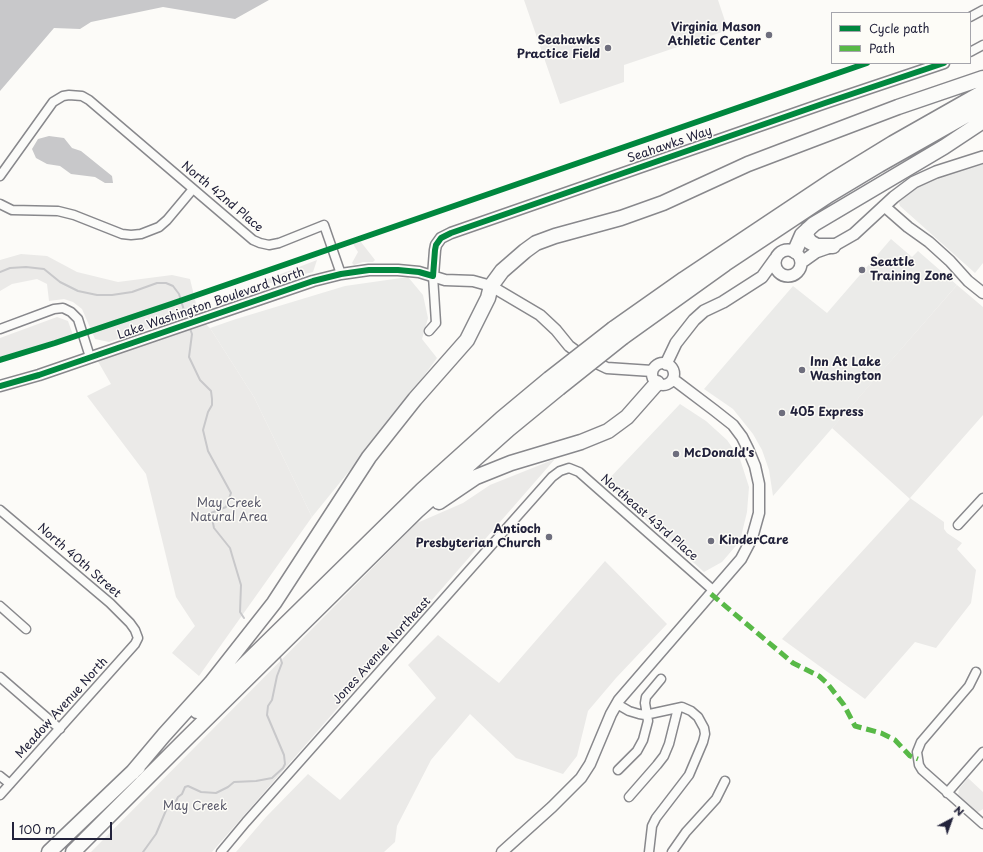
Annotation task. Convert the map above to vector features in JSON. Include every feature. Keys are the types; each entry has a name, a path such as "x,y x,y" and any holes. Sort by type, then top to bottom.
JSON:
{"highway":[{"path":"132,773 211,683 274,603 369,457 415,399 467,340 488,298 491,286 502,271 524,251 536,243 555,236 621,218 656,205 748,164 898,107 983,78"},
{"path":"74,852 186,738 246,672 302,616 422,490 501,419 554,383 696,270 831,181 893,143 983,92"},
{"path":"618,333 829,195 983,106"},
{"path":"798,255 802,236 814,224 944,147 983,121"},
{"path":"808,229 806,236 810,242 817,246 833,246"},
{"path":"302,616 376,557 431,508 476,477 608,431 627,417 654,377"},
{"path":"346,581 554,383"},
{"path":"49,852 132,773 246,672"}],"main road":[{"path":"798,255 816,252 833,246 854,234 884,206 914,182 936,172 983,157"},
{"path":"666,364 676,343 694,320 704,311 723,302 762,277 783,250 791,250 798,255 801,266 796,274 788,276 780,274 762,277"},
{"path":"775,259 775,267 780,274"}],"street":[{"path":"971,16 983,10"},
{"path":"971,51 983,45"},
{"name":"Seahawks Way","path":"433,276 436,245 440,238 451,233 941,64"},
{"name":"North 42nd Place","path":"0,176 53,102 63,96 76,95 89,100 248,236 260,243 269,245 279,243 324,225 341,274"},
{"path":"0,204 12,210 58,211 74,215 122,234 131,235 141,234 159,227 167,220 193,189"},
{"path":"884,206 908,227 929,242 983,293"},
{"name":"Lake Washington Boulevard North","path":"0,386 39,375 314,281 341,274 369,270 419,272 444,280 473,281 491,286 540,316 556,330 569,346 584,357 607,368 654,377"},
{"path":"429,331 436,323 433,276"},
{"path":"0,329 54,309 63,308 71,312 78,320 90,357"},
{"path":"659,364 666,364 673,372 672,379 667,384 660,385 654,377 654,368 659,364"},
{"path":"502,852 552,807 581,778 590,764 611,714 617,704 741,559 752,538 759,513 759,484 755,466 742,437 736,428 672,379"},
{"name":"Northeast 43rd Place","path":"565,469 569,468 579,472 714,591"},
{"name":"Jones Avenue Northeast","path":"221,852 552,477 560,470 565,469"},
{"path":"958,525 983,498"},
{"name":"North 40th Street","path":"0,510 110,603 130,623 138,635"},
{"path":"0,606 26,629"},
{"name":"Meadow Avenue North","path":"0,795 136,644 138,641 138,635"},
{"path":"976,672 969,686 918,746 918,759 922,770 983,824"},
{"path":"0,677 60,729"},
{"path":"618,770 637,750 643,740 647,728 645,703 646,696 661,680"},
{"path":"617,704 629,711 639,714 647,714 682,707 691,711 698,717 704,728 705,734 701,749 689,775 656,818 652,826 649,852"},
{"path":"628,796 664,756 669,744 678,708"},
{"path":"947,793 983,752"},
{"path":"0,776 10,784"},
{"path":"672,852 686,832 716,799 725,781"}],"shaded area":[{"path":"0,0 269,0 235,19 163,7 91,22 80,29 54,28 0,91"},
{"path":"49,136 64,138 72,148 81,151 112,176 113,183 105,183 95,177 71,174 60,166 47,164 36,158 32,149 38,139"},
{"path":"983,164 983,263 975,273 900,206 897,197 908,186 963,168"},
{"path":"891,239 912,257 918,251 957,285 773,496 769,470 762,450 753,434 733,409 704,389 793,286 827,313"},
{"path":"408,277 423,295 428,318 422,339 437,358 402,406 312,517 254,397 210,328 345,286"},
{"path":"680,404 706,421 727,440 740,459 749,487 747,512 740,541 722,562 704,572 605,483"}],"green space":[{"name":"Seahawks Practice Field","path":"524,0 718,0 728,30 624,65 624,82 560,104"},
{"path":"361,242 375,260 373,262 363,262 354,265 352,263 358,252 353,244"},
{"path":"21,254 47,256 77,272 118,282 172,275 190,279 198,312 109,342 95,339 82,309 73,302 64,299 49,301 47,284 37,279 12,284 0,291 0,260"},
{"path":"317,260 313,272 266,284 265,280"},
{"path":"957,285 983,307 983,415 910,498 944,522 944,529 947,533 962,543 957,549 976,570 971,603 936,648 915,642 865,699 782,639 910,499 832,428"},
{"path":"284,298 217,321 218,318"},
{"path":"57,317 68,321 73,335 0,357 0,338"},
{"name":"May Creek Natural Area","path":"203,322 210,328 254,397 312,517 199,676 172,653 195,626 176,597 146,474 87,396 111,384 96,358"},
{"name":"May Creek","path":"555,459 212,852 91,852 417,523 463,503 490,485"},
{"name":"May Creek","path":"605,561 667,624 616,678 588,711 577,756 563,774 516,758 470,714 431,760 397,826 395,842 384,852 236,852 266,817 308,774 340,800 436,698 408,665 438,635 499,683"},
{"path":"968,778 983,792 983,809 977,813 958,796 959,789"}],"waterway":[{"name":"May Creek","path":"0,272 10,268 26,267 44,269 60,282 78,291 97,295 112,295 132,292 157,283 166,283 173,286 179,294 187,320"},
{"name":"May Creek","path":"189,326 192,334 189,357 200,380 211,391 212,405 208,412 203,430 208,451 231,493 226,507 211,513 214,528 230,548 241,585 240,612 244,618"},
{"name":"May Creek","path":"143,852 156,834 167,808 174,805 185,787 188,786 201,792 216,793 234,782 256,781 272,778 283,768 285,764 284,755 267,715 268,706 272,700 277,676 282,663 279,654"}],"marked path":[{"path":"711,594 793,663 819,676 827,683 844,705 855,726 881,733 895,740 910,756 918,759"}],"cycle path":[{"path":"0,360 171,304 864,64"},
{"path":"0,386 39,375 313,281 341,274 369,270 398,270 419,272 433,276 436,245 441,238 451,233 941,64"}],"place":[{"name":"Virginia Mason Athletic Center","path":"769,35"},
{"name":"Seahawks Practice Field","path":"608,48"},
{"name":"Seattle Training Zone","path":"862,270"},
{"name":"Inn At Lake Washington","path":"802,370"},
{"name":"405 Express","path":"782,413"},
{"name":"McDonald's","path":"676,454"},
{"name":"Antioch Presbyterian Church","path":"549,537"},
{"name":"KinderCare","path":"711,541"}]}
